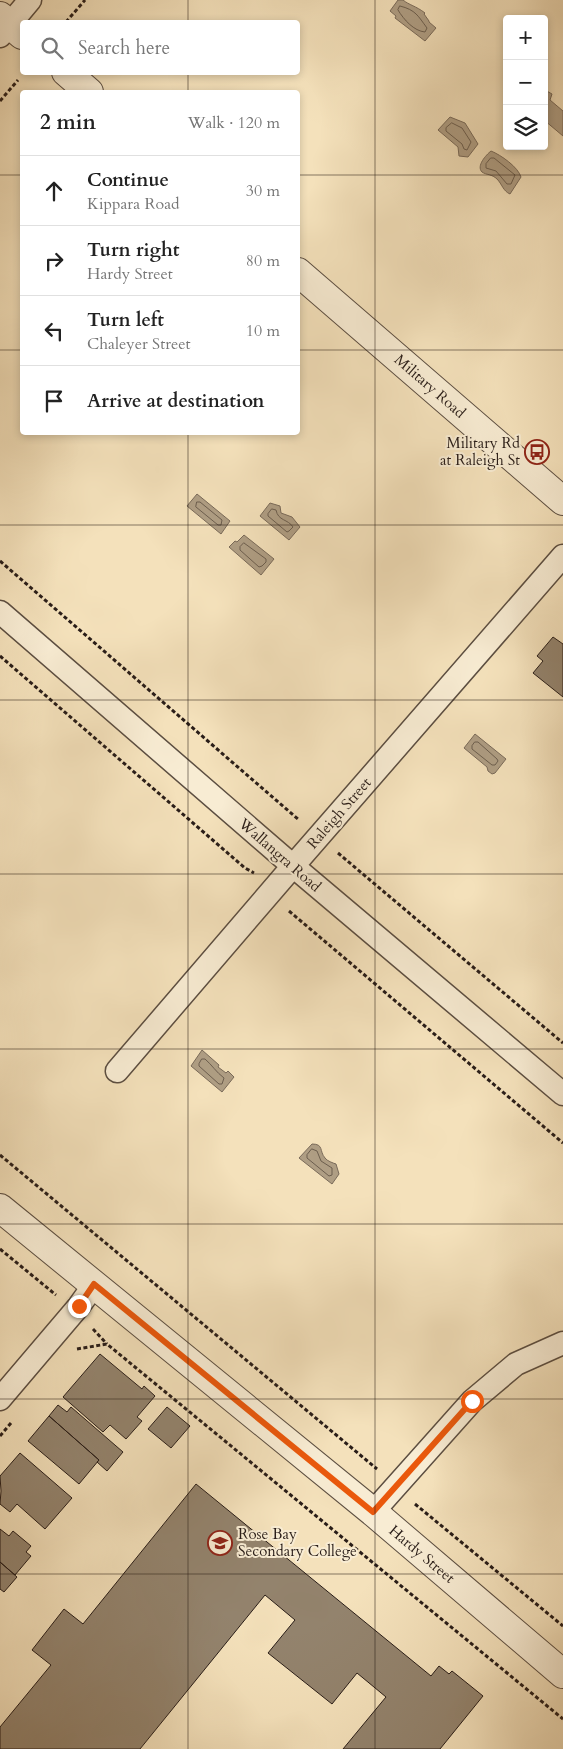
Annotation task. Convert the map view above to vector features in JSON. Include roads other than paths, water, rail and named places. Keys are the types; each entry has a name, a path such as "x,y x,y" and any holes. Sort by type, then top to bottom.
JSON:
{"street":[{"path":"8,28 30,0"},
{"path":"69,75 87,90"},
{"name":"Military Road","path":"300,274 563,501"},
{"name":"Raleigh Street","path":"117,1071 563,556"},
{"name":"Wallangra Road","path":"0,612 293,866 563,1094"},
{"name":"Hardy Street","path":"0,1208 373,1512 563,1674"},
{"path":"0,1399 79,1306 94,1284"},
{"path":"373,1512 472,1401 516,1364 563,1344"}],"water":[{"path":"398,0 403,0 425,13 429,22 436,28 425,41 395,18 396,16 390,11"},
{"path":"548,92 552,94 550,100 563,111 563,136 548,123"},
{"path":"450,117 465,123 478,144 468,157 459,156 458,147 438,130"},
{"path":"491,151 509,162 521,177 510,194 495,177 480,170 482,161"},
{"path":"197,494 230,521 221,534 187,506"},
{"path":"270,503 280,506 281,513 292,517 300,527 289,540 260,516"},
{"path":"244,535 274,559 261,575 229,547"},
{"path":"475,734 506,759 495,773 492,774 488,771 487,767 464,748"},
{"path":"202,1050 219,1065 218,1067 226,1073 228,1071 234,1077 222,1092 191,1066"},
{"path":"312,1144 318,1145 326,1159 336,1164 339,1174 332,1184 299,1158"}],"place":[{"name":"Military Rd at Raleigh St","path":"537,452"},
{"name":"Rose Bay Secondary College","path":"220,1543"}]}
